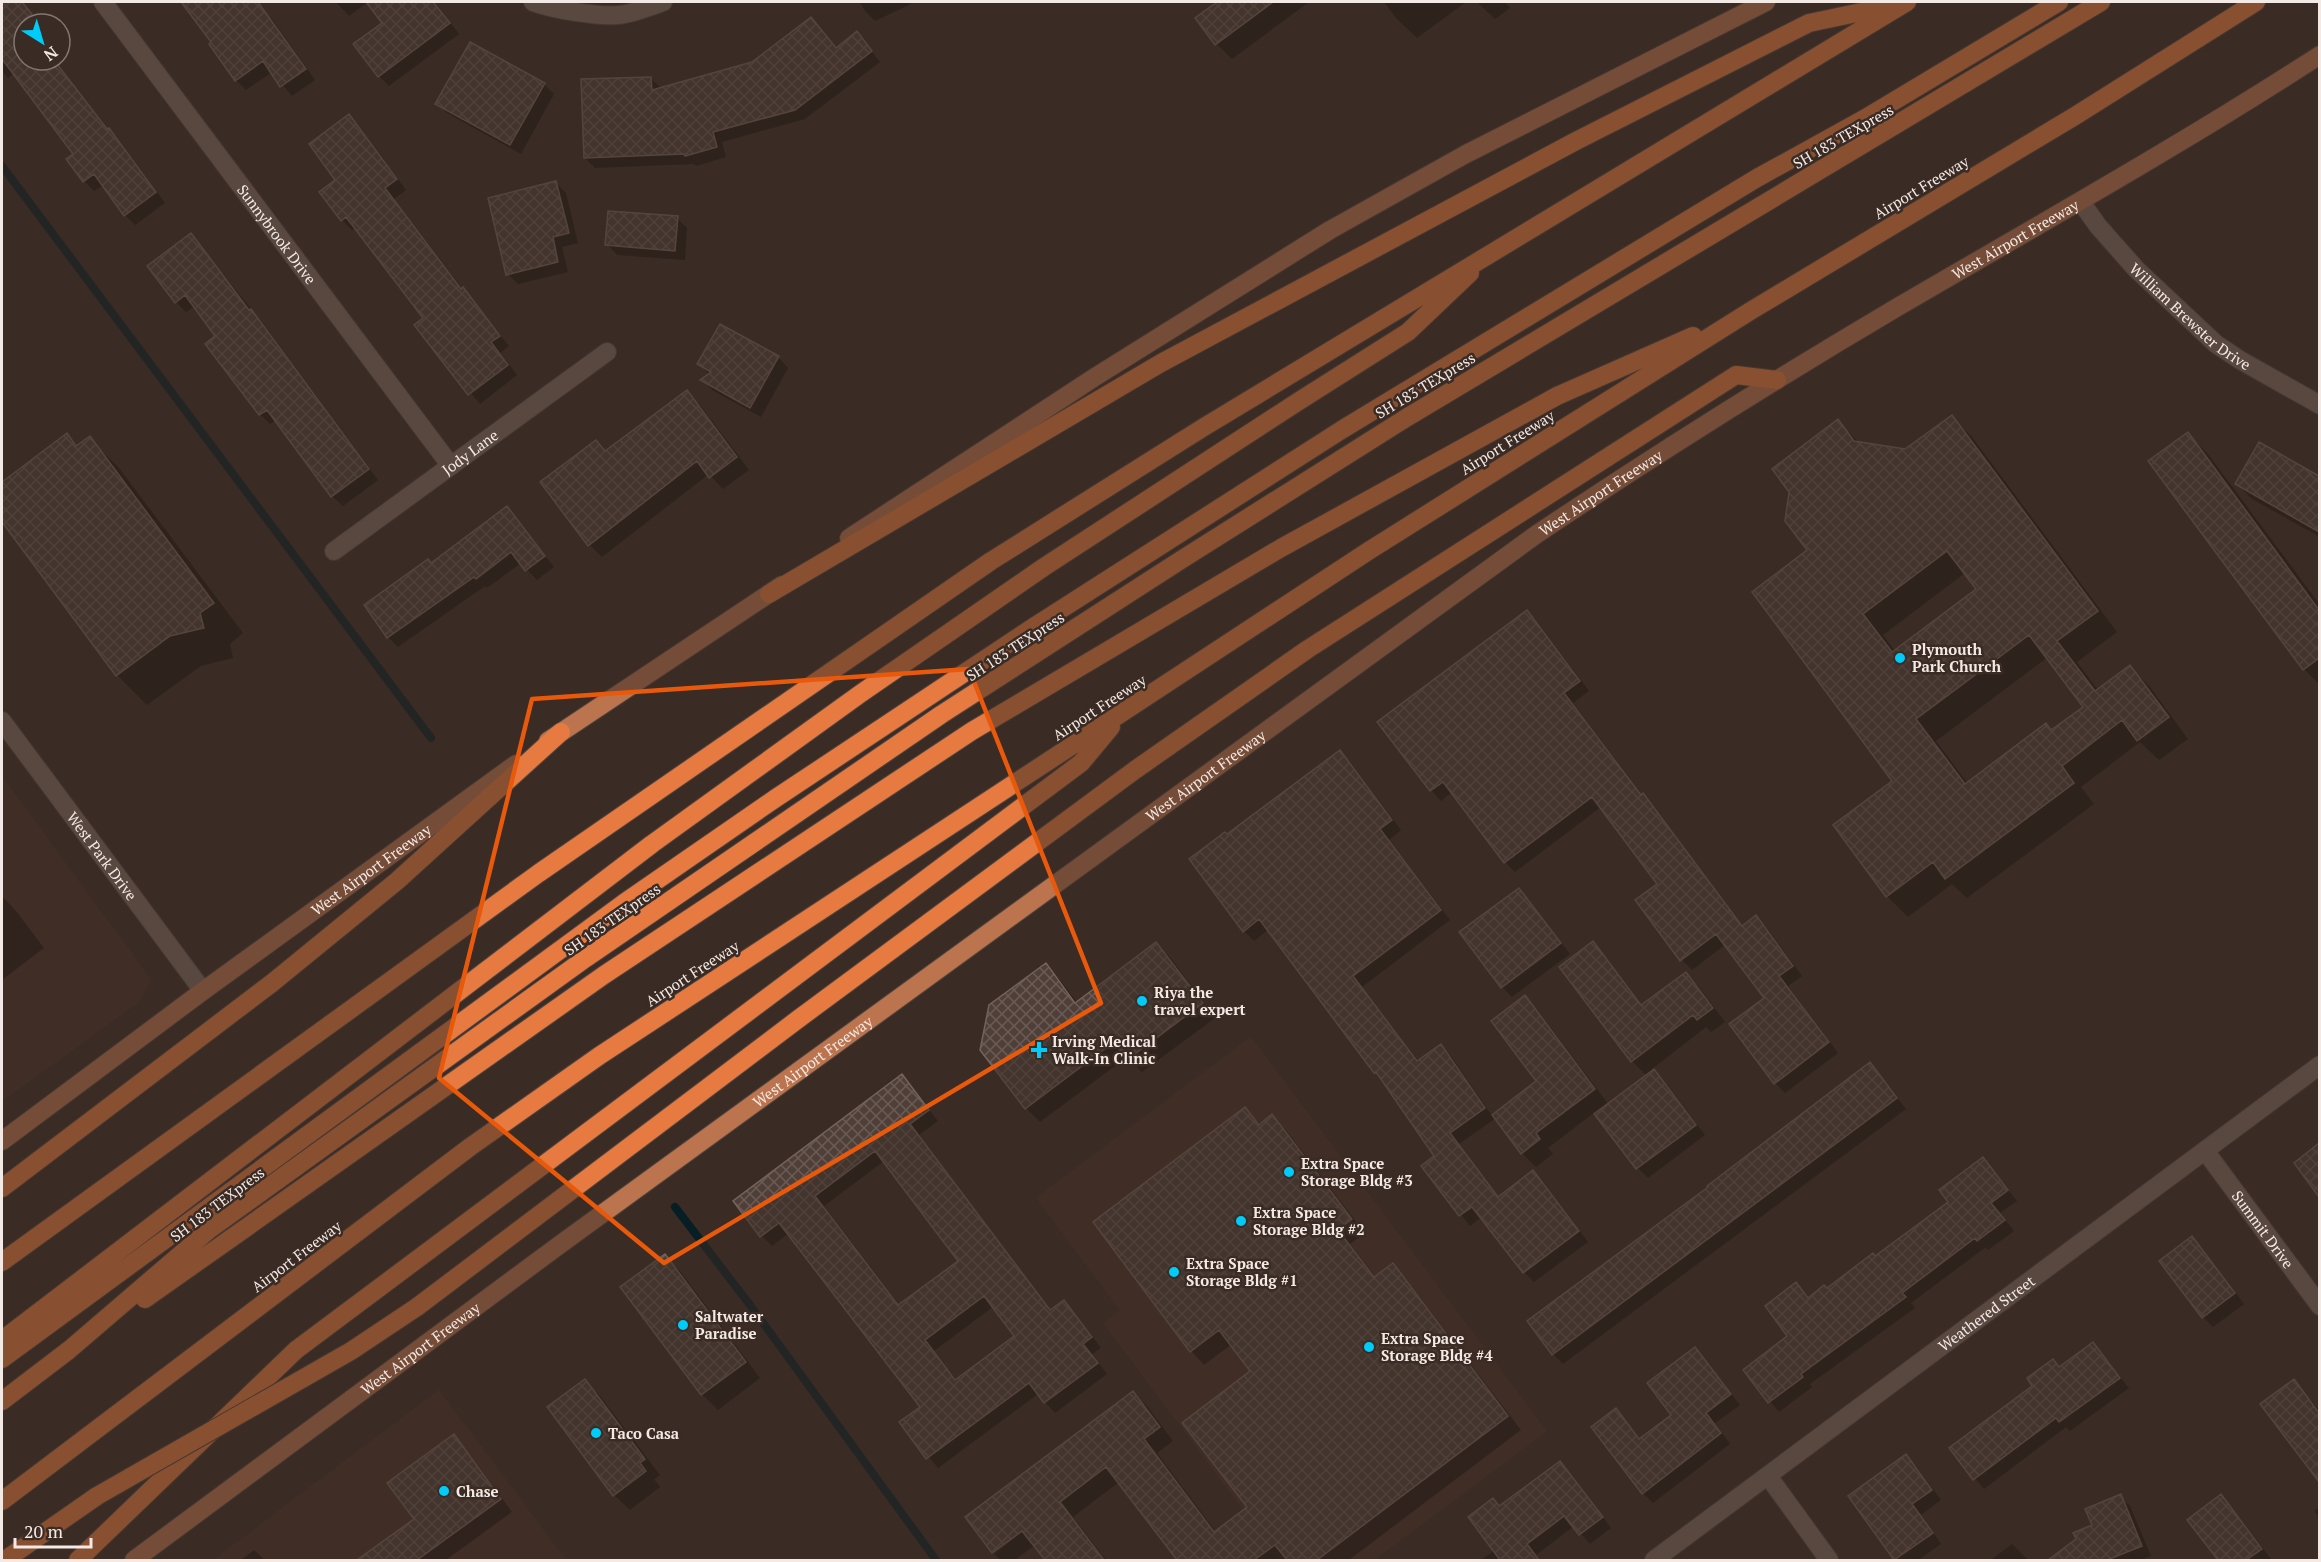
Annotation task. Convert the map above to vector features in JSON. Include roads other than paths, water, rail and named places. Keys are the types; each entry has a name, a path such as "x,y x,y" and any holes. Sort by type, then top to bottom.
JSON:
{"highway":[{"path":"769,594 1161,363 1576,141 1809,24 1907,2"},
{"path":"2,1262 539,873 991,561 1204,427 1907,2"},
{"name":"SH 183 TEXpress","path":"2,1359 624,903 766,804 1035,626 1343,429 1747,184 1864,119 2059,2"},
{"name":"SH 183 TEXpress","path":"2,1401 69,1350 210,1229 586,958 942,714 1406,418 2101,2"},
{"name":"Airport Freeway","path":"2,1501 470,1147 599,1056 1380,544 1752,310 2075,116 2256,2"},
{"path":"2,1340 661,837 860,694 1044,567 1408,332 1496,249"},
{"path":"69,1350 226,1243 604,975 972,730 1281,548 1557,396 1752,310"},
{"path":"5,1560 97,1497 351,1352 417,1307 797,1020 1126,777 1308,649 1736,375 1777,380"},
{"path":"78,1560 296,1350 1081,763 1123,712"},
{"path":"2,1188 272,983 397,881 561,732"}],"main road":[{"name":"West Airport Freeway","path":"2,1141 202,991 561,732 769,594 872,522 1047,409 1324,233 1467,154 1766,2"},
{"name":"West Airport Freeway","path":"134,1560 540,1259 1521,545 1666,447 1895,309 2230,113 2319,55"}],"street":[{"name":"Sunnybrook Drive","path":"103,2 451,465"},
{"path":"533,2 562,9 615,16 636,12 663,2"},
{"name":"William Brewster Drive","path":"2081,202 2098,226 2136,269 2216,344 2319,405"},
{"name":"Jody Lane","path":"334,551 607,352"},
{"name":"West Park Drive","path":"2,721 202,991"},
{"name":"Weathered Street","path":"1654,1560 2206,1152 2319,1065"},
{"name":"Summit Drive","path":"2206,1152 2319,1306"},
{"path":"1768,1476 1829,1560"}],"waterway":[{"path":"2,166 431,738"},
{"path":"675,1207 750,1305 936,1560"}],"place":[{"name":"Plymouth Park Church","path":"1900,658"},
{"name":"Riya the travel expert","path":"1142,1001"},
{"name":"Irving Medical Walk-In Clinic","path":"1039,1050"},
{"name":"Extra Space Storage Bldg #3","path":"1289,1172"},
{"name":"Extra Space Storage Bldg #2","path":"1241,1221"},
{"name":"Extra Space Storage Bldg #1","path":"1174,1272"},
{"name":"Saltwater Paradise","path":"683,1325"},
{"name":"Extra Space Storage Bldg #4","path":"1369,1347"},
{"name":"Taco Casa","path":"596,1433"},
{"name":"Chase","path":"444,1491"}]}
